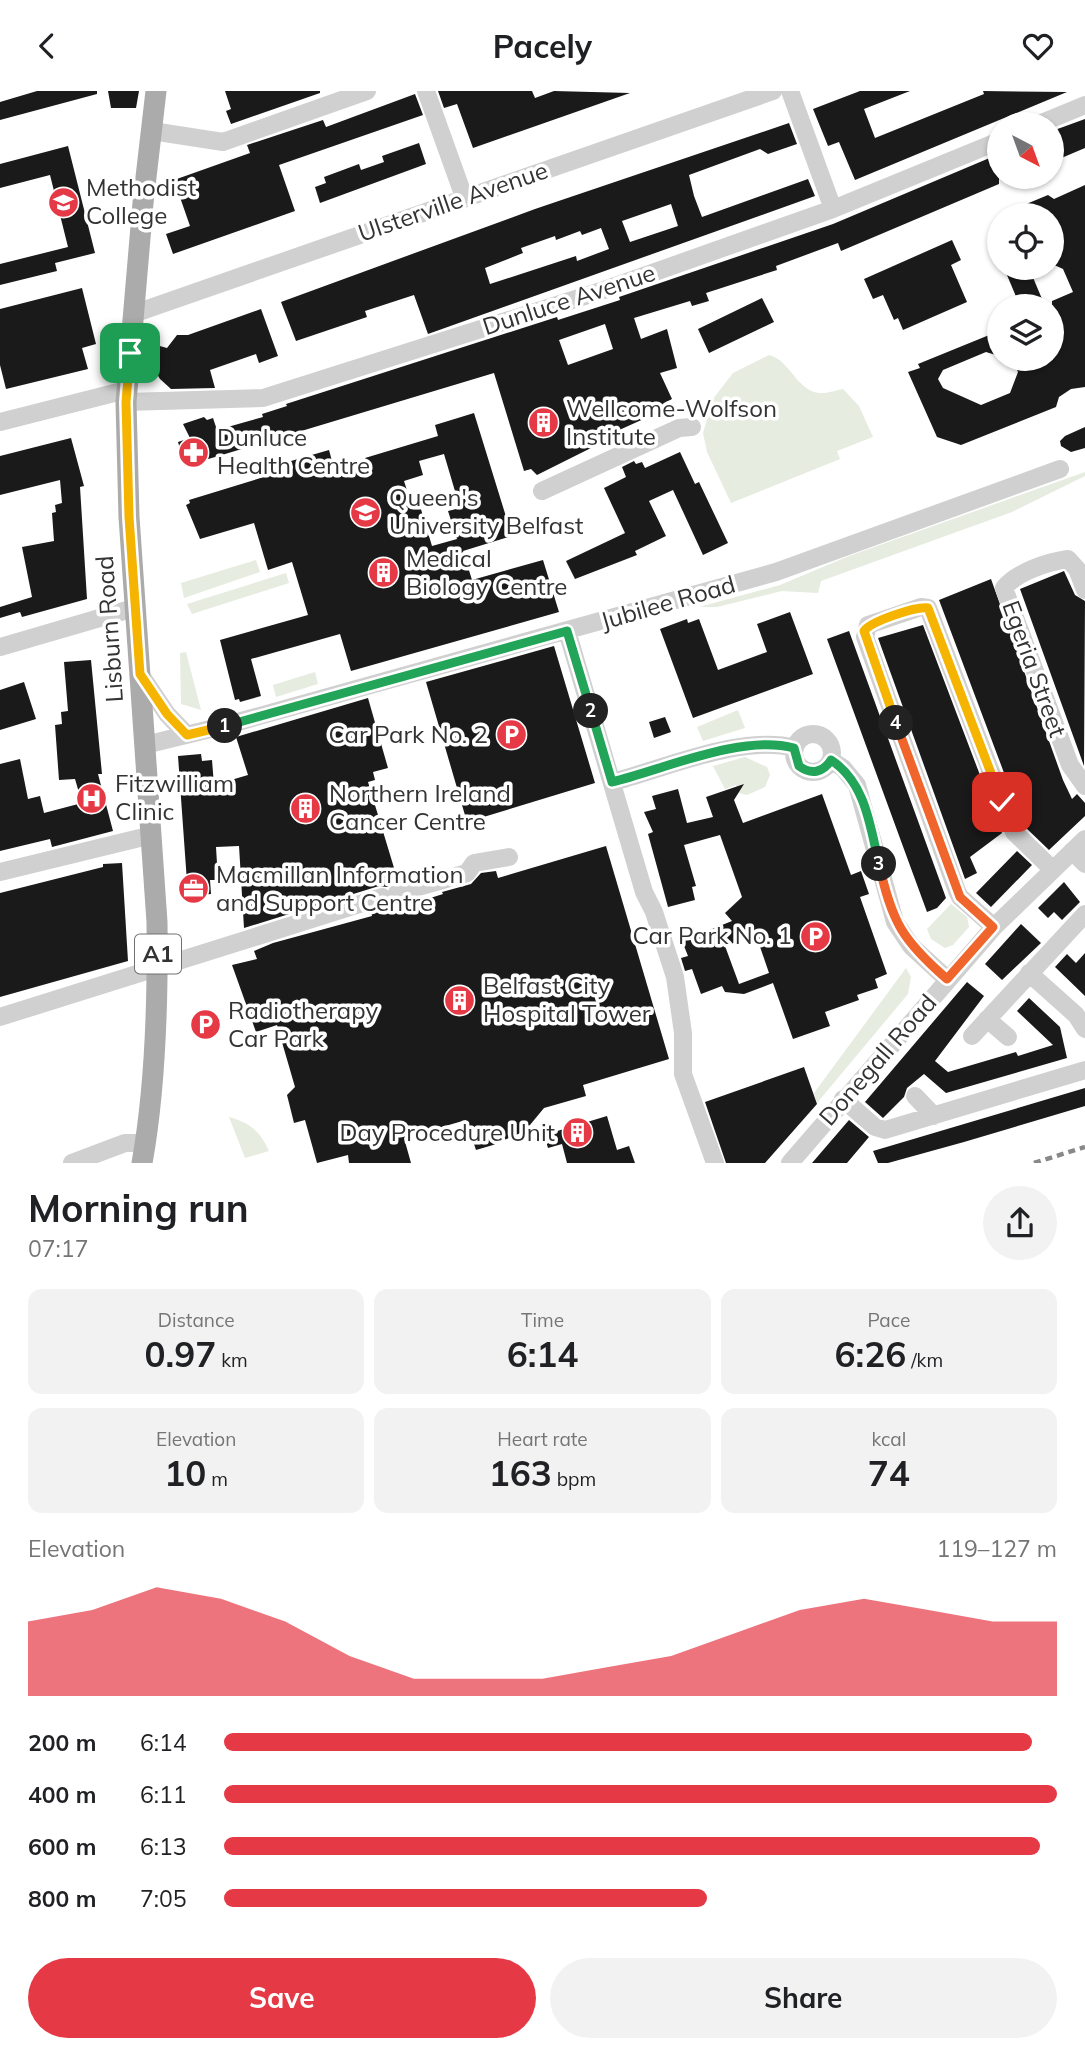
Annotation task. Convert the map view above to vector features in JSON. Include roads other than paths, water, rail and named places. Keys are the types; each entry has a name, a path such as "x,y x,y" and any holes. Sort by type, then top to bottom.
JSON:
{"main road":[{"name":"Lisburn Road","path":"144,1153 158,965 152,835 134,608 126,396 156,91"}],"street":[{"path":"152,131 223,142 367,91"},
{"path":"426,91 464,197"},
{"name":"Ulsterville Avenue","path":"133,314 773,91"},
{"path":"790,91 833,209"},
{"path":"1064,114 1085,105"},
{"name":"Dunluce Avenue","path":"0,422 126,396 242,400 262,398 412,352 833,209 987,146"},
{"path":"542,491 679,428 692,427"},
{"name":"Jubilee Road","path":"145,745 776,572 1060,468"},
{"name":"Egeria Street","path":"1085,590 1077,569 1068,559 1053,561 1010,580 1004,588 1070,765 1085,786"},
{"path":"993,927 960,897 957,891 865,637 868,625 921,607 932,613 1014,832 1052,869"},
{"path":"0,647 134,608"},
{"path":"567,631 644,892 654,912 675,977 683,1033 683,1074 715,1163"},
{"path":"140,674 167,714 187,735"},
{"path":"808,734 821,735 830,743 831,760 823,769 804,770 796,760 794,748 808,734"},
{"path":"612,782 748,747 783,745 794,748"},
{"path":"831,760 843,768 857,785 895,922 911,946 947,979"},
{"path":"0,872 152,835"},
{"path":"1078,845 1085,864"},
{"name":"Donegall Road","path":"790,1163 993,927 1078,845"},
{"path":"0,1017 67,998 158,965 467,873 474,863 509,857"},
{"path":"972,1036 987,1019 1000,992 1029,973 1051,937 1085,914"},
{"path":"1029,973 1076,1015 1085,1029"},
{"path":"987,1019 1008,1037"},
{"path":"843,1099 879,1130 1085,1070"},
{"path":"915,1095 934,1116"},
{"path":"72,1163 125,1143 144,1153"}],"railway":[{"path":"1034,1163 1085,1147"}],"place":[{"name":"Methodist College","path":"63,202"},
{"name":"Wellcome-Wolfson Institute","path":"543,423"},
{"name":"Dunluce Health Centre","path":"194,452"},
{"name":"Queen's University Belfast","path":"366,512"},
{"name":"Medical Biology Centre","path":"383,573"},
{"name":"Car Park No. 2","path":"511,735"},
{"name":"Fitzwilliam Clinic","path":"92,798"},
{"name":"Northern Ireland Cancer Centre","path":"306,808"},
{"name":"Macmillan Information and Support Centre","path":"193,889"},
{"name":"Car Park No. 1","path":"815,936"},
{"name":"Belfast City Hospital Tower","path":"460,1000"},
{"name":"Radiotherapy Car Park","path":"205,1025"},
{"name":"Day Procedure Unit","path":"578,1133"}]}
